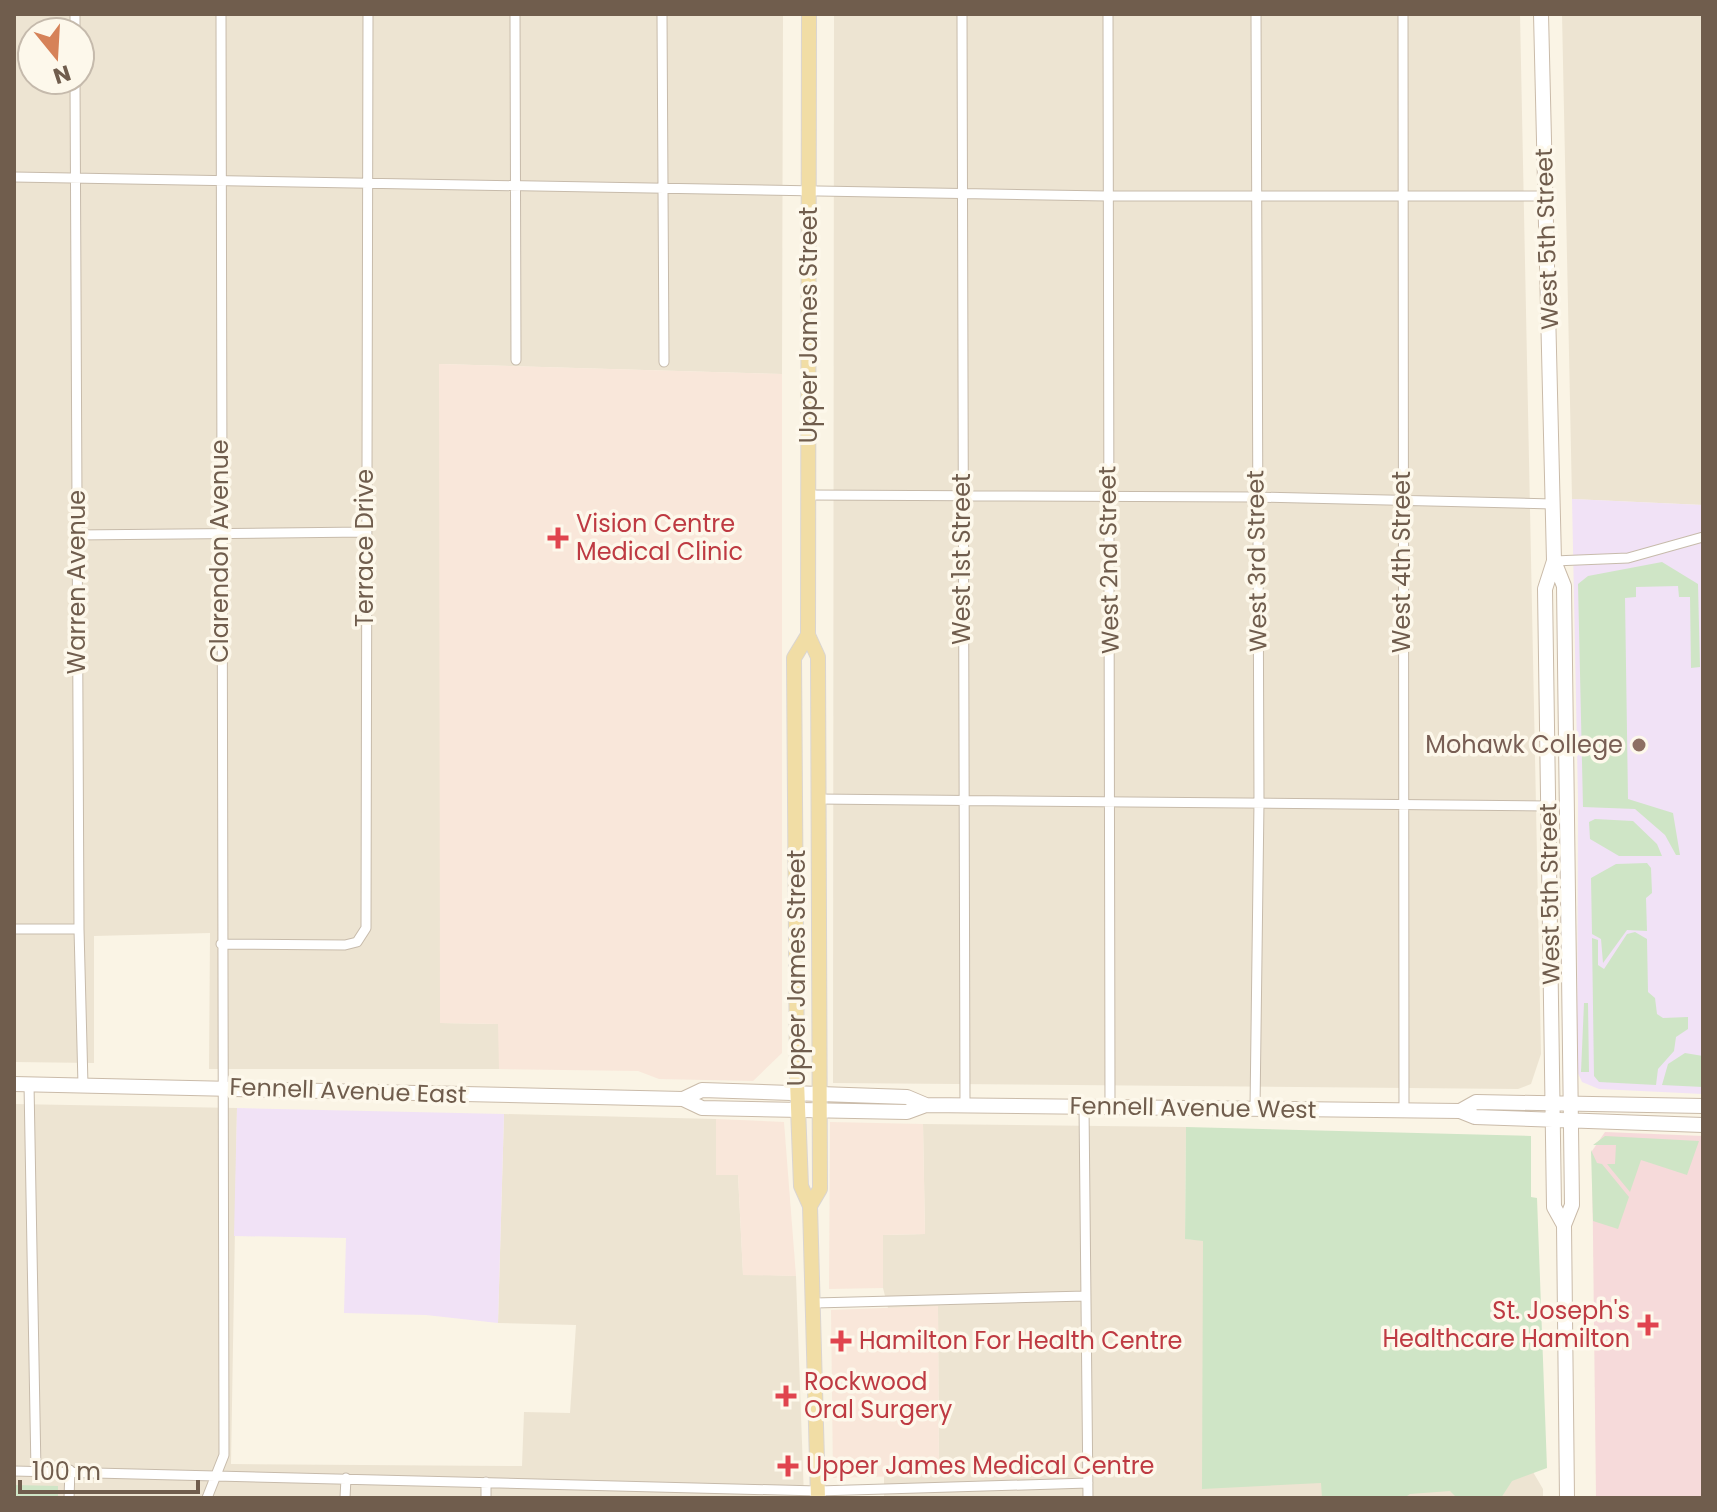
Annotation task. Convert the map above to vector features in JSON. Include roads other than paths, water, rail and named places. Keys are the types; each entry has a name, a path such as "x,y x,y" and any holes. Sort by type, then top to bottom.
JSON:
{"main road":[{"name":"Upper James Street","path":"808,1110 818,799 818,657 808,635 809,14"},
{"name":"West 5th Street","path":"1541,14 1554,561 1545,589 1552,1120 1554,1207 1564,1225"},
{"name":"West 5th Street","path":"1554,561 1564,586 1570,842 1572,1205 1564,1225 1567,1498"},
{"name":"Upper James Street","path":"808,635 794,658 808,1110 820,1189 810,1206 818,1495"},
{"name":"Fennell Avenue East","path":"22,1084 683,1099 702,1108 808,1110"},
{"name":"Fennell Avenue East","path":"683,1099 702,1090 808,1094"},
{"name":"Fennell Avenue West","path":"808,1094 907,1097 926,1105"},
{"name":"Fennell Avenue West","path":"1460,1111 1476,1102 1703,1106"},
{"name":"Fennell Avenue West","path":"808,1110 907,1112 926,1105 965,1105 1460,1111 1475,1117 1703,1125"}],"street":[{"name":"Clarendon Avenue","path":"207,1498 224,1455 221,14"},
{"name":"Terrace Drive","path":"221,944 345,945 357,942 366,928 368,14"},
{"path":"515,14 516,360"},
{"path":"662,14 664,362"},
{"name":"West 1st Street","path":"962,14 965,1105"},
{"name":"West 2nd Street","path":"1108,14 1106,196 1112,801 1110,1106"},
{"name":"West 3rd Street","path":"1255,1109 1259,802 1254,196 1256,14"},
{"name":"West 4th Street","path":"1403,14 1405,197 1401,501 1404,1111"},
{"name":"Warren Avenue","path":"75,96 79,929 83,1085"},
{"path":"14,177 368,180 1106,196 1545,196"},
{"path":"808,495 1256,497 1553,504"},
{"path":"76,535 365,532"},
{"path":"1554,561 1628,558 1703,537"},
{"path":"818,799 1549,806"},
{"path":"14,929 79,929"},
{"path":"22,1084 36,1471"},
{"path":"1084,1106 1088,1498"},
{"path":"815,1303 1086,1296"},
{"path":"69,1498 70,1470"},
{"path":"14,1471 486,1482 652,1492 818,1495 1088,1483"},
{"path":"345,1498 346,1478"},
{"path":"486,1482 486,1498"}],"place":[{"name":"Vision Centre Medical Clinic","path":"558,538"},
{"name":"Mohawk College","path":"1639,745"},
{"name":"St. Joseph's Healthcare Hamilton","path":"1648,1325"},
{"name":"Hamilton For Health Centre","path":"841,1341"},
{"name":"Rockwood Oral Surgery","path":"786,1396"},
{"name":"Upper James Medical Centre","path":"788,1466"}]}
